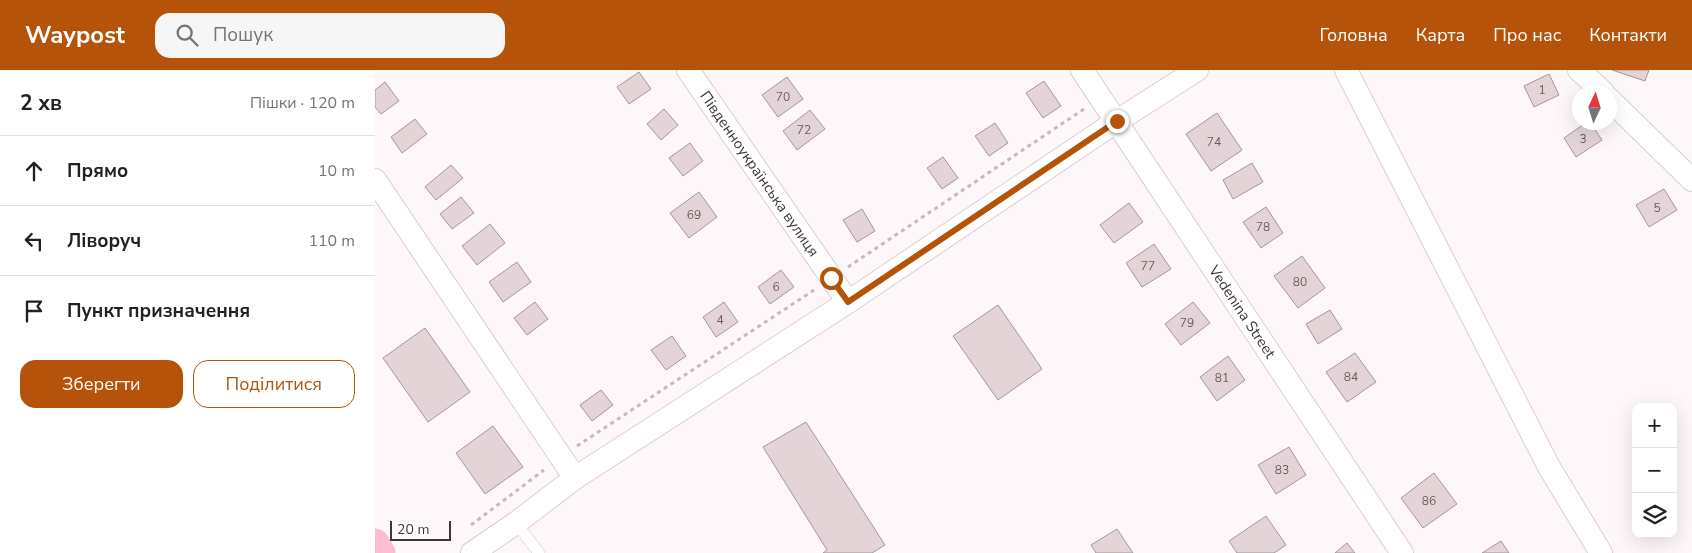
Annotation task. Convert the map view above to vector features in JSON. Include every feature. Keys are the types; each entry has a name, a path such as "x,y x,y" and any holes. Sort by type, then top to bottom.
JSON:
{"main road":[{"path":"375,543 381,553"}],"street":[{"name":"Південноукраїнська вулиця","path":"688,70 848,302"},
{"name":"Vedenina Street","path":"1082,70 1402,553"},
{"path":"473,553 575,478 848,302 1117,121 1197,70"},
{"path":"1346,70 1549,467 1601,553"},
{"path":"1579,70 1595,85"},
{"path":"1617,107 1692,180"},
{"path":"375,180 575,478"}],"lane":[{"path":"516,523 539,553"}],"path":[{"path":"465,530 562,457 1101,98"}],"building":[{"path":"1612,70 1649,70 1645,81"},
{"path":"639,72 651,89 629,104 617,87"},
{"path":"1549,74 1559,95 1534,107 1524,86"},
{"path":"787,77 803,99 778,117 762,95"},
{"path":"1044,81 1061,106 1043,118 1026,93"},
{"path":"385,82 399,101 381,114 375,107 375,90"},
{"path":"664,109 678,125 661,140 647,124"},
{"path":"810,110 825,129 797,150 783,131"},
{"path":"1217,113 1242,150 1211,171 1186,134"},
{"path":"415,119 427,134 402,153 391,137"},
{"path":"995,123 1008,143 989,156 975,136"},
{"path":"1576,130 1595,130 1602,140 1576,157 1564,138"},
{"path":"690,143 703,161 683,176 669,158"},
{"path":"943,157 958,178 942,189 927,168"},
{"path":"1252,163 1263,182 1233,199 1223,180"},
{"path":"451,165 463,178 436,200 425,187"},
{"path":"1664,189 1677,210 1649,227 1636,205"},
{"path":"699,192 717,217 689,238 670,213"},
{"path":"461,197 474,213 452,229 440,214"},
{"path":"1129,203 1143,222 1114,243 1100,225"},
{"path":"1266,207 1283,233 1261,248 1243,222"},
{"path":"862,209 875,231 857,242 843,220"},
{"path":"490,224 505,243 477,265 462,246"},
{"path":"1154,244 1171,269 1142,287 1126,263"},
{"path":"1302,256 1325,288 1298,308 1274,276"},
{"path":"517,262 531,282 503,302 489,282"},
{"path":"781,270 794,287 770,304 758,287"},
{"path":"535,302 548,319 527,335 514,318"},
{"path":"724,302 738,322 716,337 703,317"},
{"path":"1193,302 1210,323 1181,345 1165,324"},
{"path":"998,305 1042,369 998,400 953,336"},
{"path":"1330,310 1342,329 1318,344 1306,324"},
{"path":"425,328 470,392 428,422 383,358"},
{"path":"672,336 686,356 666,370 651,350"},
{"path":"1355,353 1376,382 1347,402 1326,372"},
{"path":"1228,356 1245,380 1217,401 1200,377"},
{"path":"601,390 613,405 592,421 580,405"},
{"path":"806,422 885,545 872,553 823,553 827,550 763,447"},
{"path":"493,426 523,467 485,494 456,453"},
{"path":"1289,447 1306,475 1276,494 1258,465"},
{"path":"1434,473 1457,504 1423,528 1401,498"},
{"path":"1266,516 1286,545 1274,553 1237,553 1229,541"},
{"path":"1117,529 1133,553 1096,553 1091,545"},
{"path":"1501,541 1509,553 1482,553"},
{"path":"1347,543 1355,553 1335,553"}],"route":[{"path":"831,278 848,302 1117,121"}]}
